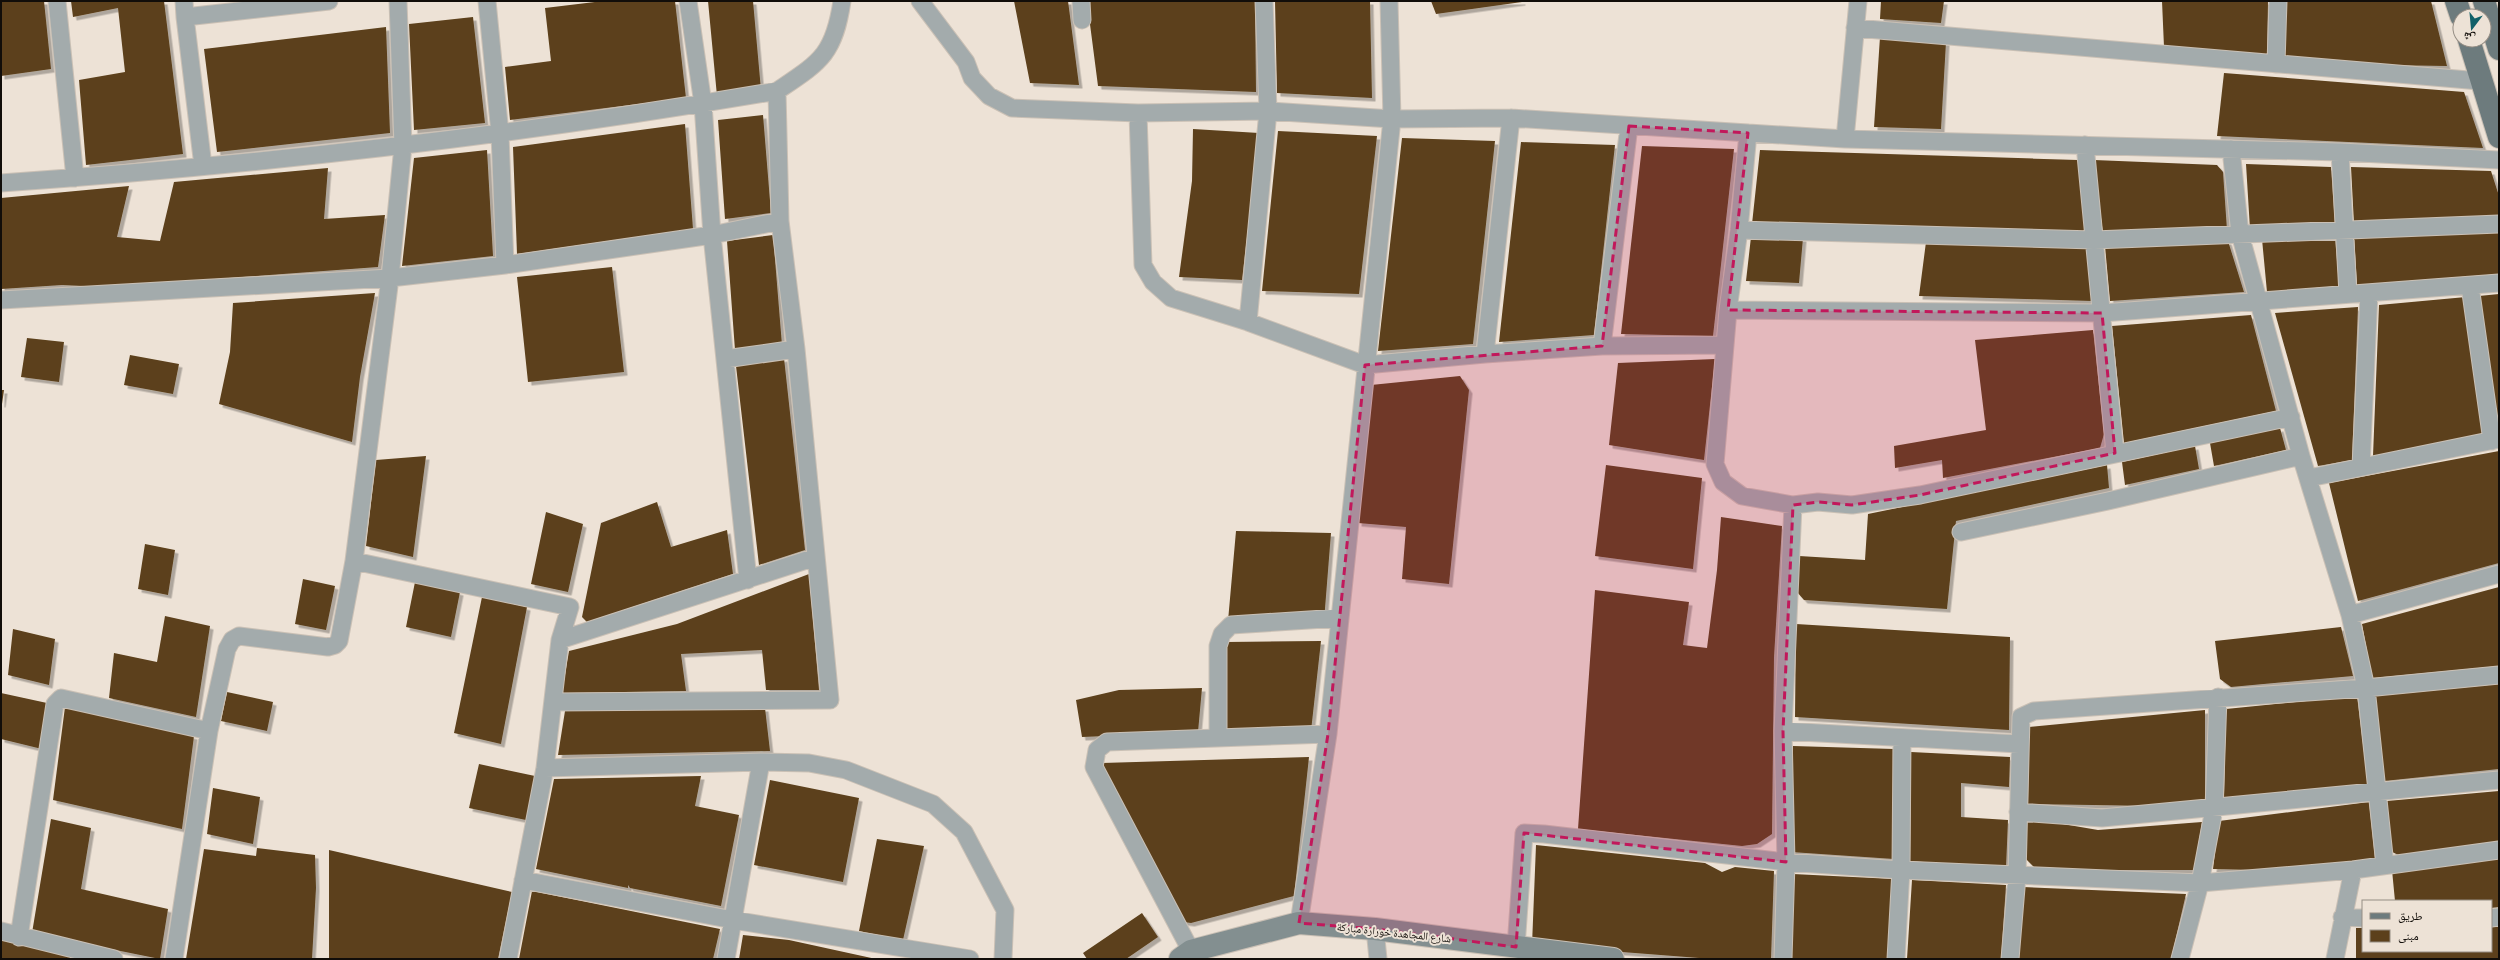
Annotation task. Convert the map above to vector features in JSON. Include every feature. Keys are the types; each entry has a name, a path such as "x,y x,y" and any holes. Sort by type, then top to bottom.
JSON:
{"main road":[{"path":"2484,1 2496,29 2499,49"},
{"path":"2470,48 2499,137"}],"street":[{"path":"57,1 75,178"},
{"path":"203,166 185,9 328,1"},
{"path":"174,959 208,730 227,649 232,640 238,636 328,648 335,646 339,641 354,561 390,278 403,146 398,1"},
{"path":"487,1 500,134 505,265"},
{"path":"688,1 703,104 712,235 748,580"},
{"path":"1,183 75,178 403,146 500,134 703,104 777,91 823,57 832,43 838,24 842,1"},
{"path":"920,1 966,62 972,78 989,96 1012,108 1138,113 1268,111 1392,119 1511,118 1845,139 2340,152 2499,160"},
{"path":"1081,1 1082,20"},
{"path":"1248,322 1268,111 1264,1"},
{"path":"1299,923 1328,734 1365,365 1392,119 1389,1"},
{"path":"1845,139 1858,1"},
{"path":"2276,64 2278,1"},
{"path":"1855,28 2480,81"},
{"path":"553,702 830,700 796,349 780,221 777,91"},
{"path":"1138,113 1143,264 1153,282 1170,298 1248,322 1365,365 1485,354 1602,346 1725,345"},
{"path":"1485,354 1511,118"},
{"path":"1602,346 1629,126"},
{"path":"1748,133 1739,230 1728,310 1715,464 1723,482 1742,496 1793,505 1818,502 1852,505 1920,495 2291,417"},
{"path":"2085,145 2116,453"},
{"path":"2231,149 2240,234 2301,456 2350,614 2366,688 2386,865"},
{"path":"2340,152 2348,294"},
{"path":"1,300 390,278 505,265 712,235 780,221"},
{"path":"1739,230 2094,240 2499,224"},
{"path":"1728,310 2102,313 2499,283"},
{"path":"2309,478 2496,440 2470,286"},
{"path":"2361,467 2369,293"},
{"path":"725,359 796,349"},
{"path":"1961,532 2108,501 2301,456"},
{"path":"1783,959 1786,862 1783,731 1793,505"},
{"path":"560,640 816,557"},
{"path":"354,561 570,607 560,640 545,768 508,959"},
{"path":"2350,614 2499,574"},
{"path":"1218,738 1218,646 1222,634 1231,625 1340,618"},
{"path":"2010,959 2017,876 2019,744 2021,717 2034,711 2218,697 2366,688 2499,675"},
{"path":"2180,959 2200,883 2214,809 2218,697"},
{"path":"19,937 55,704 62,698 208,730"},
{"path":"1783,731 2019,744"},
{"path":"1185,955 1094,767 1097,750 1107,742 1328,734"},
{"path":"1896,959 1901,870 1902,738"},
{"path":"545,768 761,762 809,763 846,770 933,804 964,832 1005,910 1003,959"},
{"path":"726,959 761,762"},
{"path":"2018,812 2102,818 2214,809 2499,780"},
{"path":"1516,947 1524,833 1544,834 1786,862 2017,876 2200,883 2353,870 2499,850"},
{"path":"2335,959 2342,917 2353,870"},
{"path":"523,880 734,920 970,959"},
{"path":"2342,917 2362,918"},
{"name":"شارع المجاهدة خورارة مباركة","path":"1185,955 1299,923 1375,928 1613,959"},
{"path":"1375,928 1378,959"},
{"path":"1,931 19,937 114,959"}],"highlighted area":[{"path":"1629,126 1748,133 1728,310 2102,313 2115,453 1920,495 1852,505 1818,502 1793,505 1783,731 1786,862 1524,833 1516,947 1375,929 1299,923 1328,734 1365,365 1602,346"}],"building":[{"path":"1,1 44,1 51,69 1,76"},
{"path":"71,1 164,1 183,154 86,165 79,80 125,72 118,8 73,17"},
{"path":"603,1 675,1 686,98 510,120 505,67 551,61 545,8"},
{"path":"708,1 753,1 761,90 717,96"},
{"path":"1014,1 1068,1 1079,85 1030,83"},
{"path":"1087,1 1255,1 1256,92 1098,86"},
{"path":"1275,1 1370,1 1372,98 1277,93"},
{"path":"1431,1 1522,1 1522,2 1436,14"},
{"path":"1881,1 1944,1 1941,23 1880,19"},
{"path":"2162,1 2268,1 2267,56 2164,47"},
{"path":"2286,1 2431,1 2447,66 2384,65 2284,56"},
{"path":"473,17 485,123 414,130 409,24"},
{"path":"386,27 390,133 217,152 204,49"},
{"path":"1880,37 1946,42 1941,129 1874,127"},
{"path":"2224,73 2464,92 2483,148 2217,136"},
{"path":"763,115 771,213 725,219 718,120"},
{"path":"685,124 693,229 517,254 513,147"},
{"path":"1193,129 1259,133 1242,280 1179,277 1192,181"},
{"path":"1278,131 1377,136 1359,294 1262,291"},
{"path":"1402,138 1495,141 1473,344 1378,351"},
{"path":"1521,142 1615,145 1594,335 1499,342"},
{"path":"1642,146 1734,149 1713,336 1621,334"},
{"path":"487,150 493,256 402,266 414,158"},
{"path":"1760,150 2078,160 2086,234 1752,224"},
{"path":"2094,160 2217,165 2223,172 2227,230 2103,234"},
{"path":"2246,164 2331,167 2335,225 2250,229"},
{"path":"2351,167 2491,171 2499,196 2499,218 2354,224"},
{"path":"328,168 324,219 385,215 378,267 106,287 62,285 1,289 1,198 129,186 117,237 160,241 174,182"},
{"path":"2499,231 2499,274 2357,285 2354,235"},
{"path":"773,235 782,345 735,350 727,241"},
{"path":"2335,236 2339,286 2267,292 2262,239"},
{"path":"1751,237 1803,238 1799,283 1746,281"},
{"path":"2228,241 2244,292 2110,301 2105,246"},
{"path":"1926,242 2087,246 2092,301 1919,296"},
{"path":"612,267 624,372 528,382 517,277"},
{"path":"375,293 360,377 352,442 219,404 230,352 233,303"},
{"path":"2499,294 2499,433 2479,296"},
{"path":"2466,297 2485,435 2373,456 2379,305"},
{"path":"2358,307 2352,460 2318,466 2275,313"},
{"path":"2251,315 2276,411 2124,443 2112,326"},
{"path":"2093,330 2104,434 2100,448 1943,478 1942,460 1895,468 1894,446 1986,430 1975,340"},
{"path":"27,338 64,342 59,382 21,377"},
{"path":"130,355 179,364 173,394 124,385"},
{"path":"784,358 805,550 759,565 736,366"},
{"path":"1715,359 1704,460 1609,445 1618,363"},
{"path":"1460,376 1469,390 1449,584 1402,579 1406,527 1358,523 1371,385"},
{"path":"1,390 4,390 2,404 1,404"},
{"path":"2280,428 2286,450 2214,466 2210,443"},
{"path":"2195,446 2199,469 2125,485 2122,462"},
{"path":"2499,451 2499,563 2358,601 2329,483"},
{"path":"426,456 413,557 366,546 376,460"},
{"path":"1606,465 1702,478 1693,569 1595,556"},
{"path":"2107,465 2109,488 1956,521 1947,609 1804,600 1797,592 1799,556 1865,560 1868,514"},
{"path":"657,502 671,547 727,530 733,574 587,622 582,617 601,523"},
{"path":"546,512 583,524 568,592 531,584"},
{"path":"1721,517 1782,526 1774,657 1772,834 1757,844 1742,846 1578,829 1595,590 1689,602 1683,645 1707,648 1717,570"},
{"path":"1236,531 1331,533 1324,621 1228,621"},
{"path":"145,544 175,550 168,595 138,589"},
{"path":"809,574 819,690 766,690 762,650 681,654 686,691 562,693 569,651 677,624"},
{"path":"303,579 335,586 326,630 295,624"},
{"path":"415,582 460,592 451,637 406,627"},
{"path":"2499,587 2499,666 2372,678 2362,624"},
{"path":"482,597 527,607 501,744 454,733"},
{"path":"165,616 210,626 196,717 109,698 114,653 157,662"},
{"path":"1796,624 2010,637 2009,730 1795,717"},
{"path":"2341,627 2353,676 2231,687 2220,679 2215,641"},
{"path":"13,629 55,639 49,685 8,675"},
{"path":"1321,641 1311,731 1220,733 1227,642"},
{"path":"2499,684 2499,769 2384,781 2374,696"},
{"path":"1202,688 1198,732 1082,737 1076,700 1119,690"},
{"path":"227,692 273,702 267,731 221,721"},
{"path":"1,693 47,703 42,749 1,739"},
{"path":"2357,696 2368,785 2224,799 2226,709"},
{"path":"65,707 194,736 182,829 53,800"},
{"path":"765,708 770,751 558,755 565,711"},
{"path":"2205,710 2205,800 2156,806 2028,804 2029,727"},
{"path":"1793,746 1894,749 1894,859 1791,852"},
{"path":"1911,752 2010,757 2009,787 1961,783 1961,817 2008,820 2006,868 1910,861"},
{"path":"1309,757 1294,896 1191,923 1177,921 1100,772 1102,763"},
{"path":"479,764 535,776 526,820 469,808"},
{"path":"701,776 695,806 739,815 721,906 630,888 628,885 628,888 536,869 554,779"},
{"path":"770,780 859,798 843,882 754,865"},
{"path":"213,788 260,797 253,844 207,834"},
{"path":"2499,791 2499,842 2401,856 2392,852 2387,801"},
{"path":"2369,802 2375,859 2260,870 2213,869 2219,821"},
{"path":"51,819 91,828 81,889 168,909 160,959 32,933"},
{"path":"2027,821 2057,823 2098,830 2202,822 2194,870 2099,870 2034,867 2025,858"},
{"path":"877,839 924,846 903,940 859,931"},
{"path":"1536,845 1705,863 1722,872 1735,867 1774,871 1771,959 1712,959 1532,945"},
{"path":"257,848 315,855 316,888 312,959 186,959 204,849 256,856"},
{"path":"329,850 512,892 498,959 329,959"},
{"path":"2499,857 2499,907 2492,908 2492,900 2395,900 2392,870"},
{"path":"1793,874 1893,879 1889,959 1790,959"},
{"path":"1912,880 2006,885 2001,959 1907,959"},
{"path":"2023,887 2186,894 2171,959 2019,959"},
{"path":"532,891 720,929 713,959 519,959"},
{"path":"1142,913 1158,937 1126,959 1087,959 1083,953"},
{"path":"2492,927 2499,927 2499,959 2356,959 2356,928 2362,928 2362,952 2492,952"},
{"path":"743,935 789,940 876,959 739,959"},
{"path":"1,939 86,959 1,959"}]}
